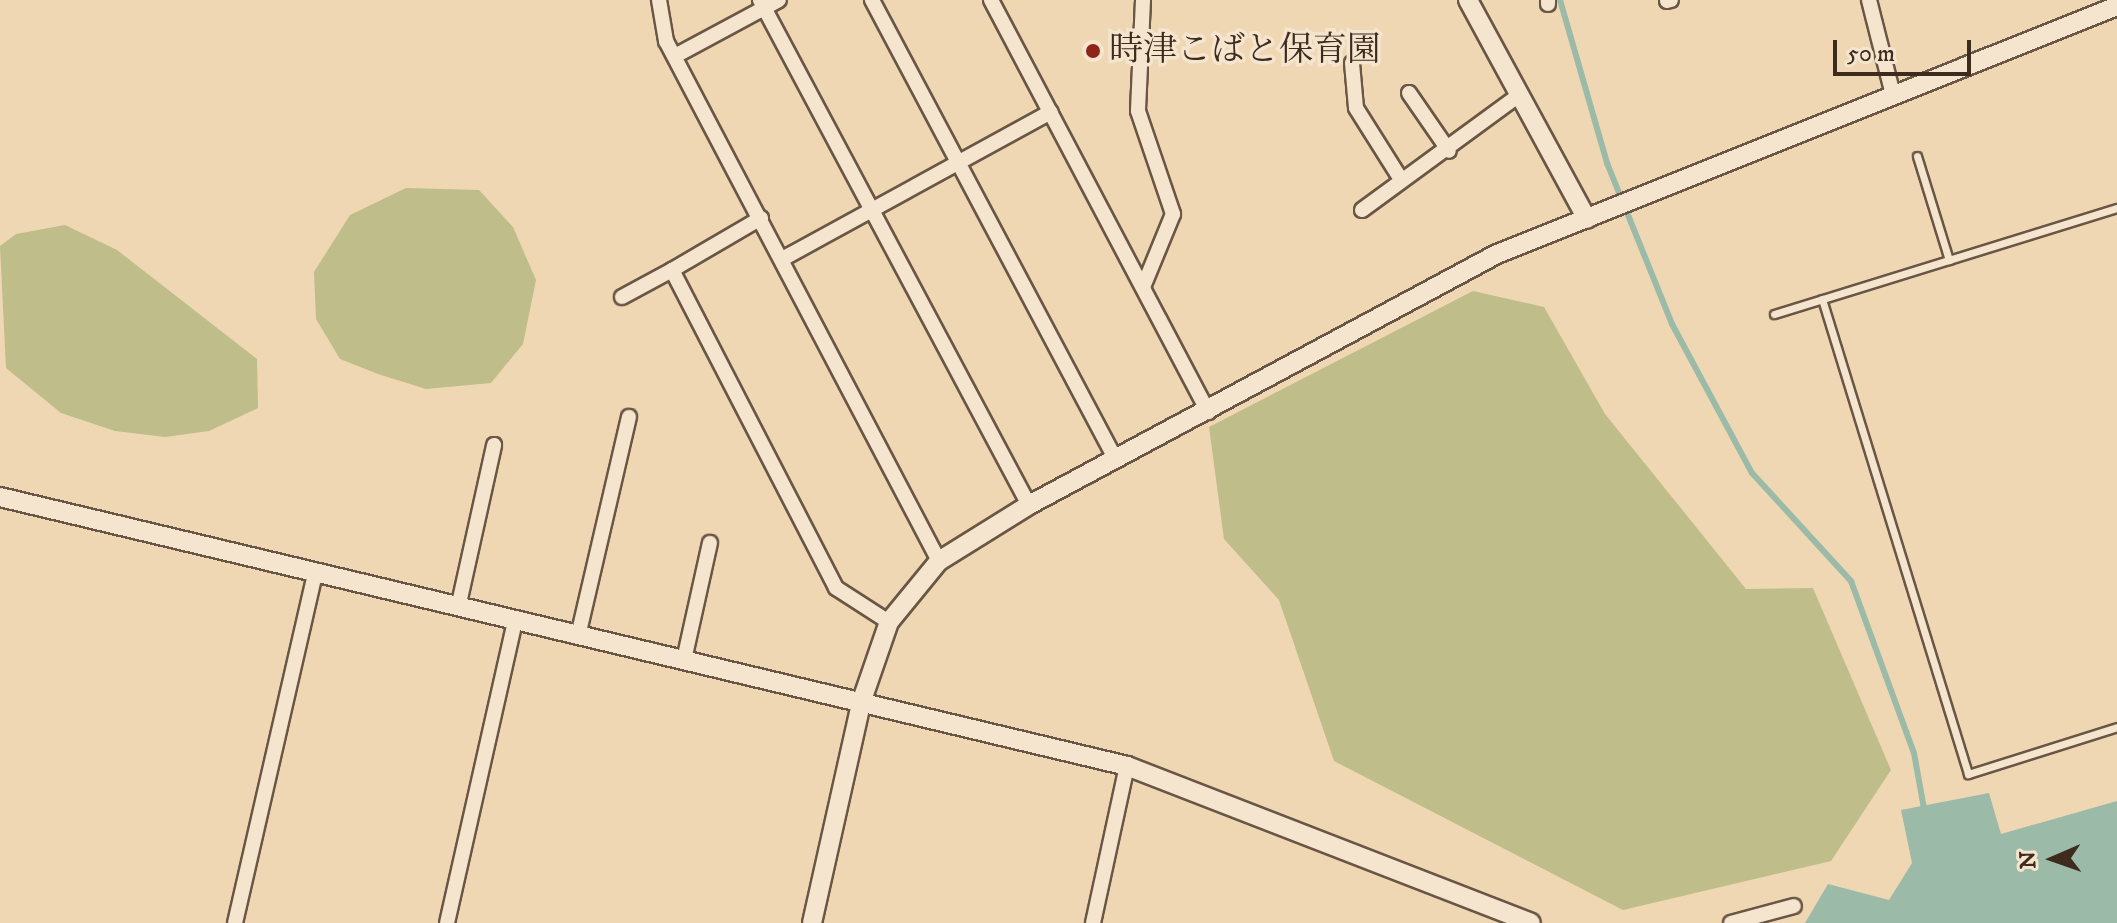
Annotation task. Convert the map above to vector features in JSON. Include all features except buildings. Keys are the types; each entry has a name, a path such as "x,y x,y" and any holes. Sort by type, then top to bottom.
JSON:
{"street":[{"path":"659,0 675,56 784,258 939,561"},
{"path":"675,56 762,4 779,0"},
{"path":"872,0 1116,460"},
{"path":"991,0 1208,412"},
{"path":"1143,0 1138,111 1173,214 1143,287"},
{"path":"1468,0 1587,219"},
{"path":"1869,0 1893,95"},
{"path":"762,4 1029,505"},
{"path":"812,923 862,700 889,622 939,561 1029,505 1208,412 1497,254 2117,6"},
{"path":"1352,63 1356,108 1400,178"},
{"path":"1409,93 1449,151"},
{"path":"1362,210 1400,178 1449,151 1519,95"},
{"path":"784,258 960,165 1051,112"},
{"path":"622,297 761,218"},
{"path":"672,270 836,588 889,622"},
{"path":"578,636 629,417"},
{"path":"458,608 494,445"},
{"path":"0,497 515,622 862,700 1127,766 1531,923"},
{"path":"684,660 710,543"},
{"path":"235,923 315,574"},
{"path":"447,923 515,622"},
{"path":"1093,923 1127,766"},
{"path":"1731,923 1794,906"}],"lane":[{"path":"1917,156 1949,260"},
{"path":"1774,314 2117,208"},
{"path":"1822,299 1968,774 2117,727"}],"shaded area":[{"path":"406,188 479,190 513,227 536,280 523,344 491,383 426,389 378,374 340,359 316,319 314,272 350,215"},
{"path":"65,225 117,250 257,359 258,408 209,431 165,437 115,431 61,413 6,368 0,246 16,234"},
{"path":"1473,291 1544,307 1605,414 1746,589 1813,588 1891,770 1831,861 1623,910 1334,761 1279,600 1224,539 1209,427"},
{"path":"1989,793 2001,834 2117,801 2117,923 1805,923 1828,884 1889,900 1912,863 1901,810"}],"waterway":[{"path":"1560,0 1607,163 1672,324 1752,473 1851,581 1914,753 1925,814"}],"place":[{"name":"時津こばと保育園","path":"1093,51"}]}
